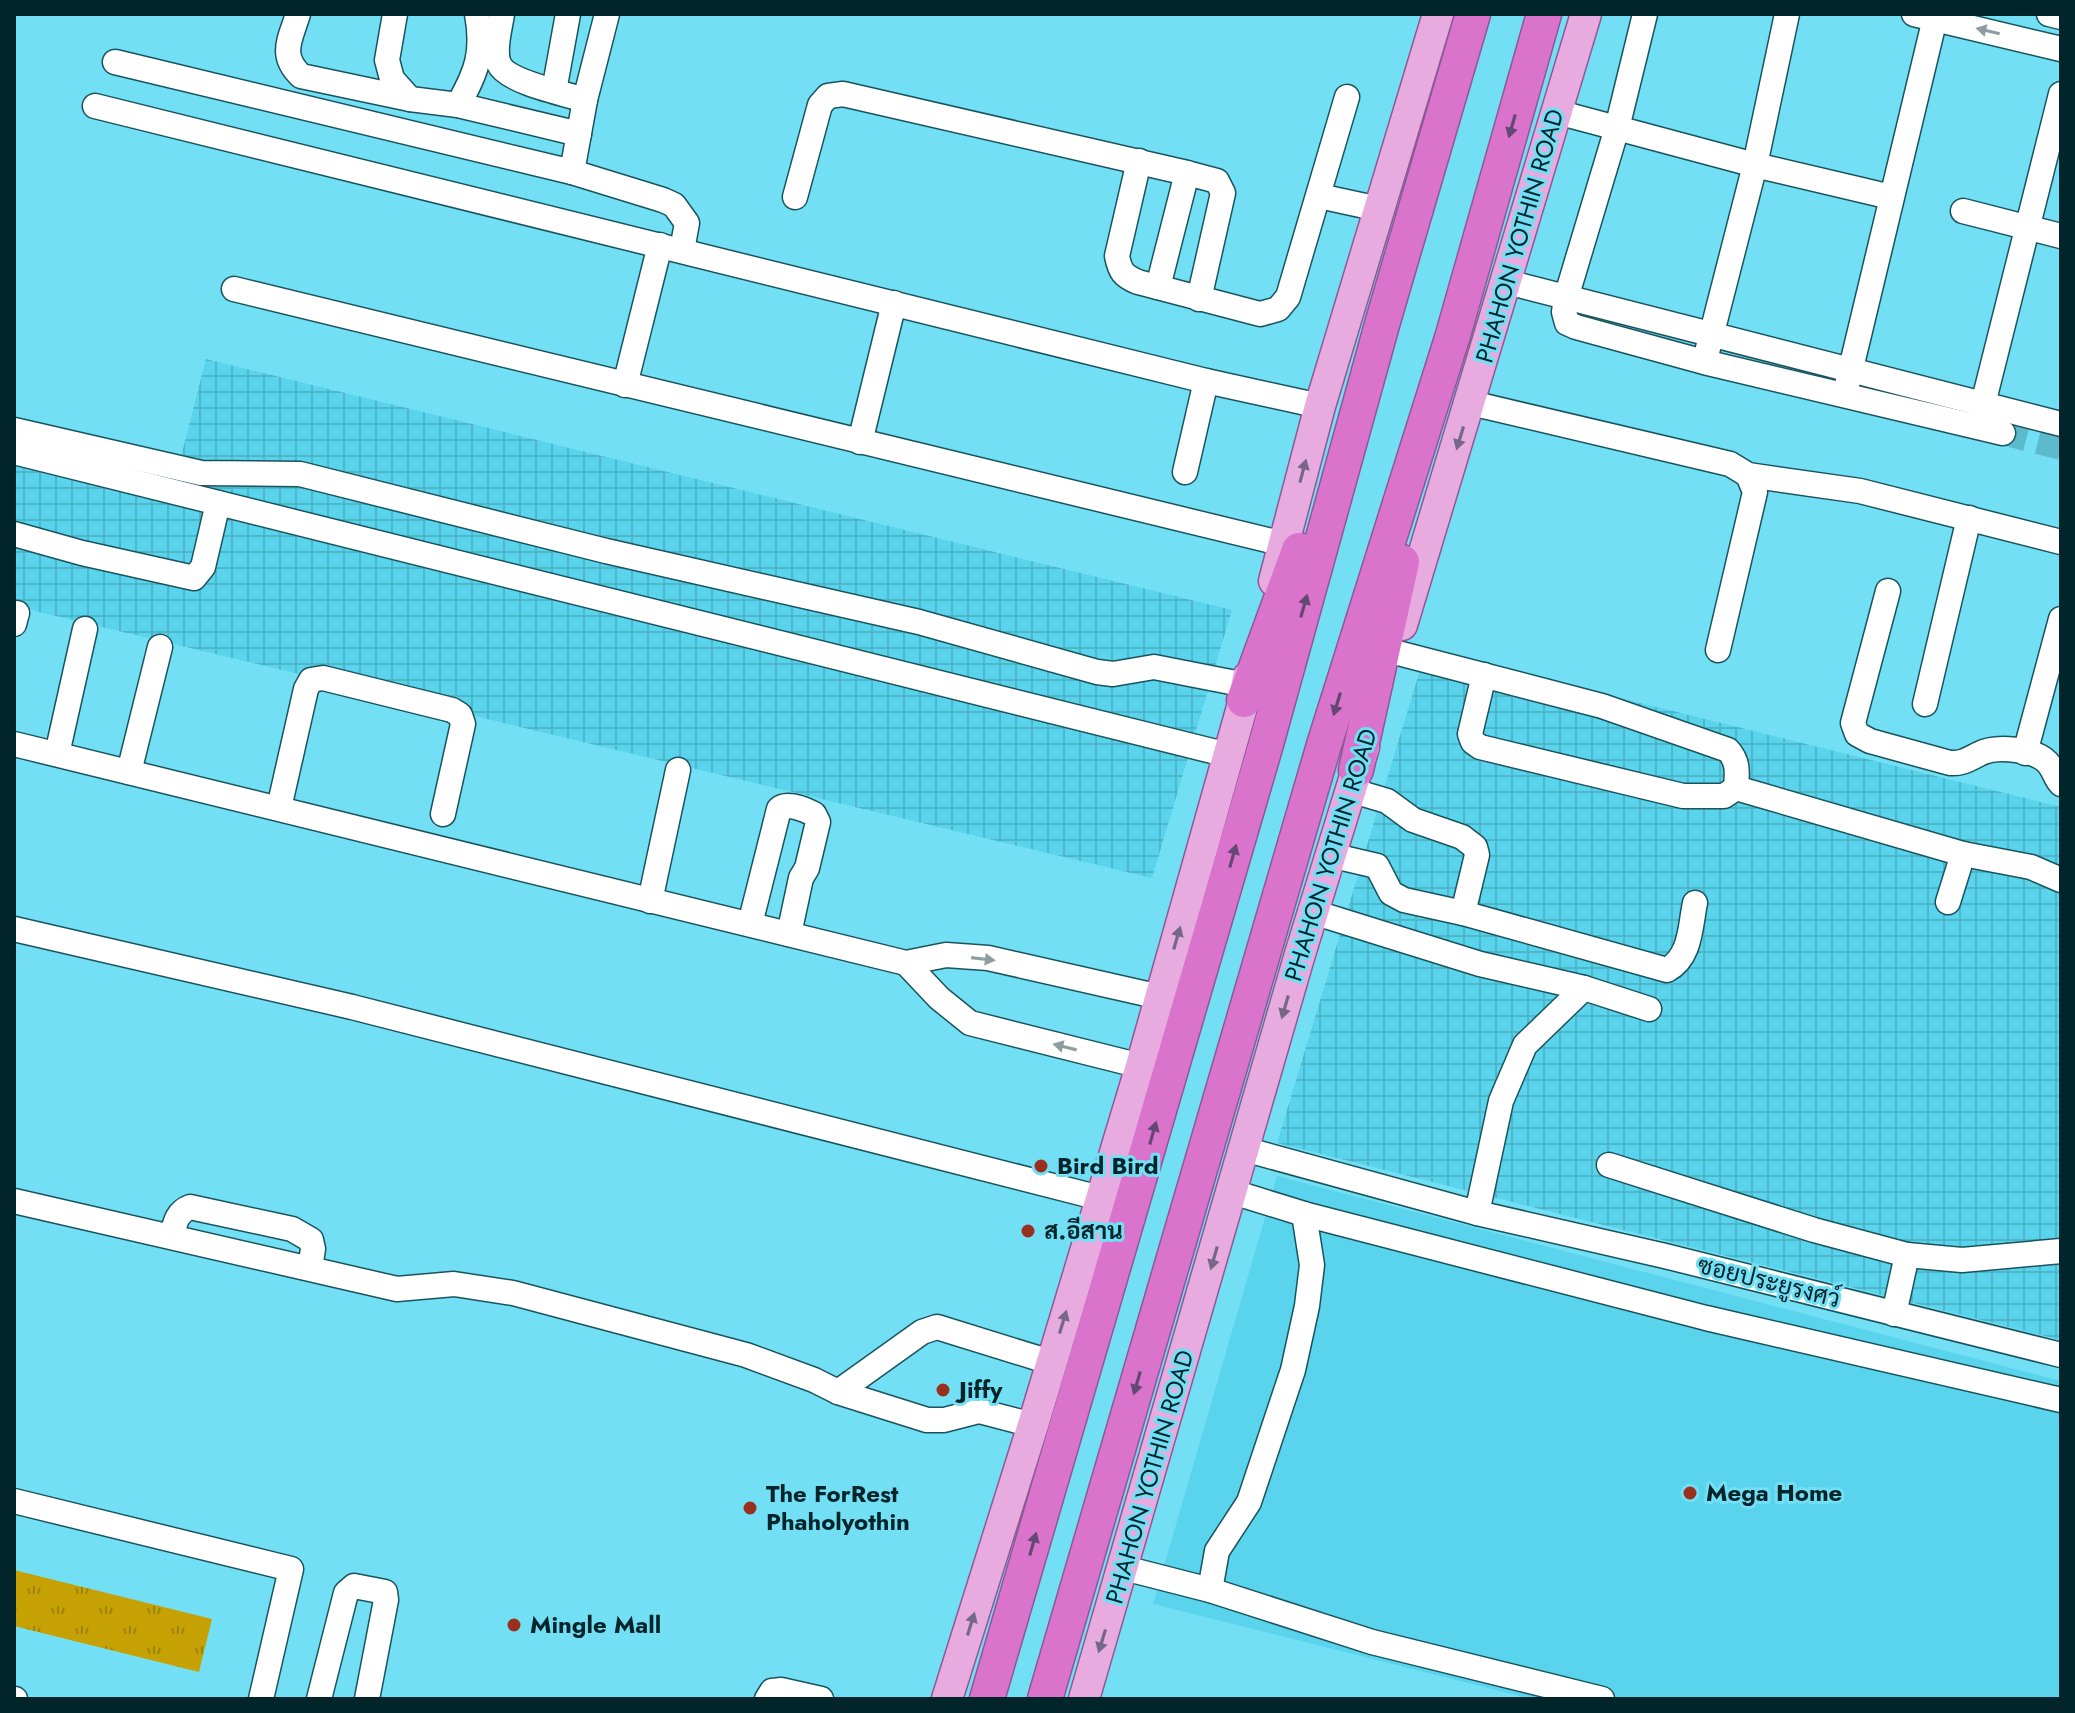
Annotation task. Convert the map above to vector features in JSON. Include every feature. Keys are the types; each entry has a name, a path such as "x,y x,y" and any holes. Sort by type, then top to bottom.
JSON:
{"highway":[{"path":"987,1699 1266,744 1383,321 1473,14"},
{"name":"PHAHON YOTHIN ROAD","path":"1045,1699 1324,745 1453,335 1544,14"},
{"path":"1245,692 1383,321"},
{"path":"1353,780 1453,335"}],"main road":[{"path":"947,1699 1141,1066 1228,755 1320,406 1438,14"},
{"name":"PHAHON YOTHIN ROAD","path":"1084,1699 1313,912 1471,403 1586,14"}],"street":[{"path":"298,14 287,53 290,65 301,76 410,99 458,105 579,134"},
{"path":"395,14 387,60 392,79 410,99"},
{"path":"458,105 474,77 480,57 477,14"},
{"path":"502,14 497,52 499,66 511,77 585,100"},
{"path":"554,91 568,14"},
{"path":"572,172 585,100 607,14"},
{"path":"1645,14 1617,128 1566,298 1564,312 1567,323 1704,362 1847,383"},
{"path":"1704,362 1755,165 1787,14"},
{"path":"2049,14 2061,17"},
{"path":"1847,383 1891,197 1928,16 2061,49"},
{"path":"115,62 572,172 674,205 687,223 671,247 625,385"},
{"path":"795,197 820,105 828,96 843,94 1187,173 1217,181 1223,193 1199,299"},
{"path":"1980,416 2061,94"},
{"path":"1139,161 1117,256 1119,270 1127,278 1260,314 1278,309 1288,297 1347,97"},
{"path":"95,106 1206,381 1320,406"},
{"path":"1557,112 1755,165 1891,197"},
{"path":"1158,287 1187,173"},
{"path":"1319,196 1379,209"},
{"path":"1963,211 2061,236"},
{"path":"1507,282 1710,335 1847,383 1980,416 2061,424"},
{"path":"234,289 1284,544"},
{"path":"860,442 894,303"},
{"path":"1185,472 1206,381"},
{"path":"1471,403 1730,464 1748,475 1860,491 2061,542"},
{"path":"1980,416 2003,433"},
{"path":"14,430 201,473 300,474 606,551 919,622 1097,672 1113,674 1154,667 1245,692"},
{"path":"14,452 1228,755"},
{"path":"1718,650 1755,492 1748,475"},
{"path":"14,534 194,578 203,567 218,503"},
{"path":"1925,704 1969,518"},
{"path":"1888,591 1853,723 1857,734 1870,741 1958,764 1981,752 1996,749 2025,753 2046,760 2061,784"},
{"path":"2025,753 2061,619"},
{"path":"57,754 85,629"},
{"path":"129,772 160,647"},
{"path":"1394,652 1602,706 1728,750 1735,757 1738,768 1736,788"},
{"path":"1484,675 1470,734 1473,742 1480,747 1683,796 1724,796 1736,788 1963,854 2031,867 2061,880"},
{"path":"279,808 306,689 311,680 323,678 452,710 460,715 463,724 443,814"},
{"path":"14,744 906,963 946,955 988,958 1160,997"},
{"path":"650,901 678,770"},
{"path":"1353,780 1413,820 1462,837 1475,847 1477,855 1463,913"},
{"path":"750,924 779,809 787,806 808,811 814,814 818,822 807,868 801,878 789,934"},
{"path":"1948,902 1963,854"},
{"path":"1330,855 1377,866 1391,893 1404,900 1463,913 1667,970 1685,953 1695,903"},
{"path":"1313,912 1480,964 1584,988 1649,1009"},
{"path":"14,929 367,1011 1100,1198"},
{"path":"906,963 939,998 970,1023 1141,1066"},
{"path":"1477,1213 1501,1101 1525,1045 1584,988"},
{"name":"ซอยประยูรงศว์","path":"1244,1149 1477,1213 1665,1256 2061,1355"},
{"path":"1609,1165 1814,1230 1907,1255 1962,1260 2061,1251"},
{"path":"1233,1192 1304,1214 1706,1318 2061,1400"},
{"path":"14,1201 397,1289 454,1284 513,1293 746,1355 838,1392 927,1420 944,1420 979,1411 1033,1425"},
{"path":"172,1235 177,1218 190,1207 292,1229 311,1240 310,1268"},
{"path":"1210,1590 1217,1551 1249,1502 1293,1370 1312,1265 1304,1214"},
{"path":"1894,1314 1907,1255"},
{"path":"838,1392 922,1332 937,1327 1050,1362"},
{"path":"14,1501 291,1569 261,1699"},
{"path":"1124,1568 1210,1590 1372,1642 1602,1699"},
{"path":"319,1699 346,1593 354,1586 385,1592 386,1600 367,1699"},
{"path":"767,1699 772,1691 781,1690 821,1699"}],"shaded area":[{"path":"206,359 1232,610 1152,878 14,606 14,450 173,488"},
{"path":"1426,650 2061,807 2061,1340 1277,1143"},
{"name":"Mega Home","path":"1277,1176 2061,1381 2061,1699 1532,1699 1153,1604"}],"green space":[{"path":"14,1570 212,1619 199,1672 14,1626"}],"tunnel":[{"path":"2003,433 2061,448"}],"place":[{"name":"Bird Bird","path":"1041,1166"},
{"name":"ส.อีสาน","path":"1028,1231"},
{"name":"Jiffy","path":"943,1390"},
{"name":"Mega Home","path":"1690,1493"},
{"name":"The ForRest Phaholyothin","path":"750,1508"},
{"name":"Mingle Mall","path":"514,1625"}]}
